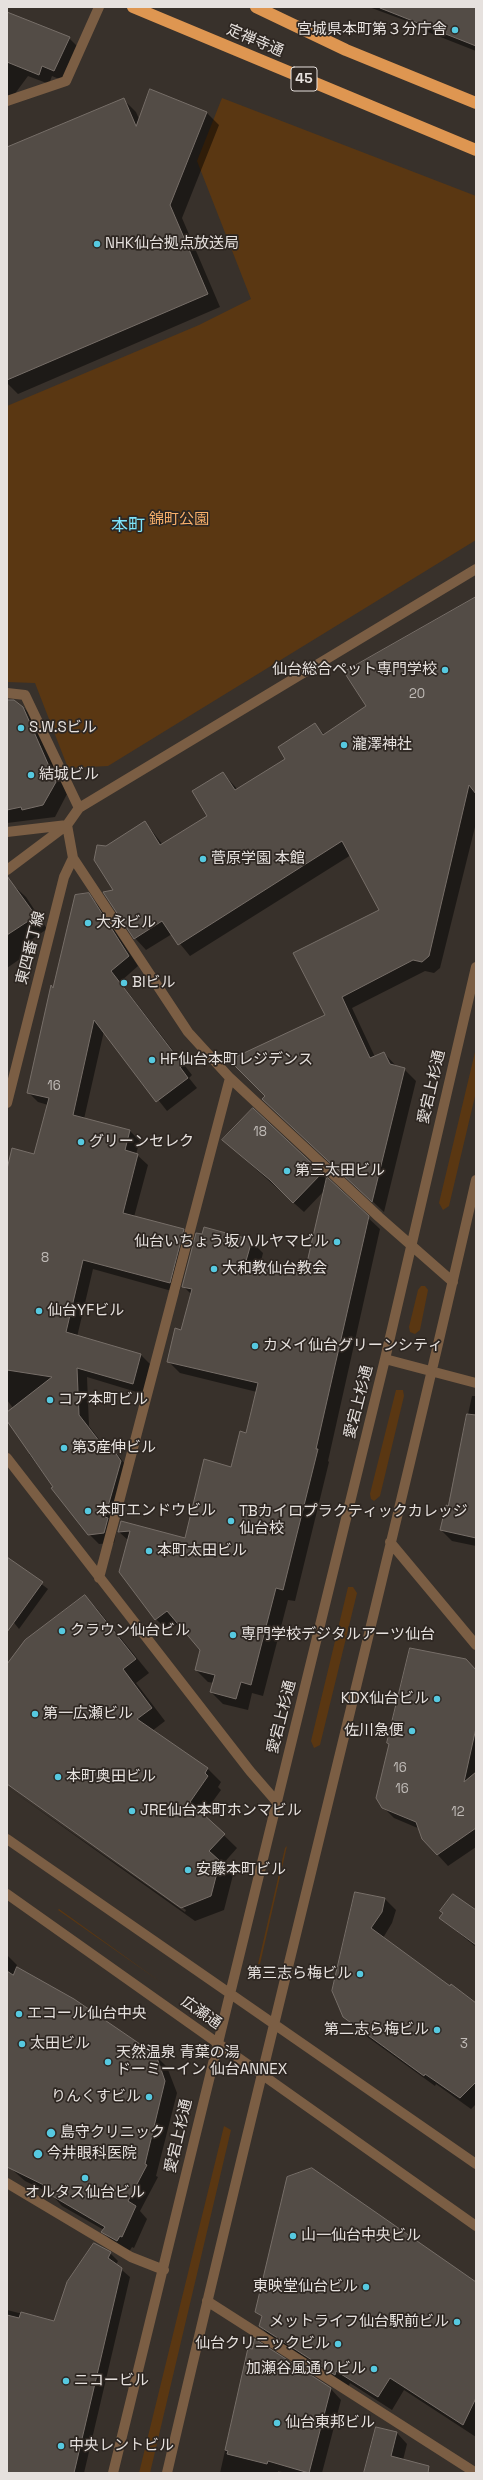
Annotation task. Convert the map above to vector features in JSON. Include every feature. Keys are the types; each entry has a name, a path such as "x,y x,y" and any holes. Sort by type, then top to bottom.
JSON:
{"highway":[{"name":"定禅寺通","path":"133,7 476,150"},
{"name":"定禅寺通","path":"256,7 346,50 476,103"}],"street":[{"path":"7,101 66,80 99,7"},
{"path":"7,870 67,825 79,808 476,569"},
{"path":"7,694 25,695 79,808"},
{"path":"7,832 67,825"},
{"path":"67,825 73,858 188,1032 230,1078 453,1282"},
{"name":"東四番丁線","path":"7,1103 64,877 73,858"},
{"name":"愛宕上杉通","path":"113,2473 164,2270 229,1993 385,1359 476,967"},
{"path":"99,1578 230,1078"},
{"path":"167,2473 207,2301 432,1371 476,1180"},
{"path":"385,1359 476,1383"},
{"path":"7,1458 250,1771 276,1801"},
{"path":"390,1542 476,1645"},
{"path":"7,1839 476,2164"},
{"name":"広瀬通","path":"7,1894 262,2076 476,2226"},
{"path":"7,2183 131,2257 164,2270"},
{"path":"207,2301 476,2473"}],"green space":[{"name":"錦町公園","path":"222,98 476,196 476,540 108,766 68,768 35,683 7,682 7,406 199,325 251,299 197,161"},
{"path":"476,1048 476,1092 449,1206 443,1210 439,1203"},
{"path":"421,1286 425,1286 428,1290 420,1330 415,1334 410,1332 409,1327 418,1290"},
{"path":"396,1390 403,1390 404,1396 380,1496 374,1501 371,1499 370,1494"},
{"path":"348,1587 353,1587 357,1593 320,1745 314,1748 311,1741"},
{"path":"287,1846 260,1964 258,1964 285,1848"},
{"path":"59,1909 162,1983 58,1910"},
{"path":"224,2126 231,2130 150,2473 139,2473"}],"building":[{"name":"宮城県本町第３分庁舎","path":"476,7 476,46 380,8"},
{"path":"7,12 70,37 54,71 42,66 39,75 7,62"},
{"name":"NHK仙台拠点放送局","path":"150,89 207,112 170,205 208,294 7,380 7,147 124,98 136,126"},
{"path":"476,597 476,794 469,785 429,956 422,962 413,960 342,997 370,1058 384,1052 390,1064 405,1068 372,1202 262,1099 265,1096 229,1060 325,1015 293,953 379,910 342,841 178,945 162,921 134,939 103,892 113,890 94,860 97,845 106,846 145,821 160,845 207,816 192,791 223,772 235,790 285,759 278,747 315,723 323,735 366,706 344,672"},
{"path":"7,700 14,700 23,707 56,782 43,805 22,810 21,807 7,810"},
{"path":"7,876 36,916 7,935"},
{"path":"89,893 129,956 111,971 183,1065 180,1067 188,1078 156,1102 94,1020 73,1115 130,1130 125,1150 138,1154 123,1213 184,1229 170,1283 83,1260 66,1332 141,1354 133,1384 77,1368 79,1415 103,1446 110,1445 121,1461 105,1517 108,1518 104,1533 88,1535 51,1488 53,1487 7,1421 7,1412 52,1377 7,1370 7,1169 12,1148 34,1154 49,1098 27,1093 51,985 53,988 75,895"},
{"path":"253,1108 322,1173 293,1203 270,1180 222,1140"},
{"path":"327,1177 369,1216 316,1449 318,1449 283,1590 276,1588 251,1685 241,1682 236,1699 210,1692 215,1675 195,1670 200,1650 167,1611 155,1620 119,1572 130,1531 118,1532 121,1521 185,1538 204,1459 231,1467 240,1431 246,1433 258,1383 167,1362 175,1328 181,1330 192,1289 182,1287 196,1233 202,1234 204,1227 252,1240 246,1261 304,1274"},
{"path":"467,1414 476,1415 476,1538 440,1530 446,1505 448,1506"},
{"path":"7,1557 43,1582 7,1632"},
{"path":"85,1595 136,1659 123,1669 152,1708 137,1719 208,1768 205,1773 208,1776 190,1802 225,1834 209,1851 220,1861 211,1896 181,1908 7,1784 7,1664 25,1640"},
{"path":"410,1648 466,1659 476,1670 476,1728 464,1782 476,1772 476,1828 437,1855 422,1839 416,1822 382,1808 376,1798 389,1744 387,1743"},
{"path":"355,1892 385,1898 382,1912 371,1928 450,1986 451,1984 476,2003 476,2082 460,2098 425,2074 424,2076 343,2017 332,1991"},
{"path":"453,1894 476,1910 476,1945 439,1918 443,1913 440,1911"},
{"path":"17,1967 74,1999 156,2055 165,2081 145,2164 147,2165 128,2201 136,2206 122,2237 120,2236 117,2241 101,2232 105,2227 49,2194 52,2189 7,2167 7,1971 13,1975"},
{"path":"312,2168 476,2282 476,2398 463,2425 390,2378 378,2397 336,2371 335,2375 259,2326 262,2316 255,2312 287,2177"},
{"path":"94,2243 111,2252 108,2258 122,2268 74,2473 7,2473 7,2315 19,2318 21,2312 54,2321 67,2282"},
{"name":"仙台東邦ビル","path":"255,2339 331,2388 309,2473 268,2461 267,2464 227,2454 228,2451 225,2450 248,2348 252,2349"},
{"path":"376,2427 397,2432 391,2456 429,2466 428,2473 364,2473"}],"place":[{"name":"宮城県本町第３分庁舎","path":"455,30"},
{"name":"NHK仙台拠点放送局","path":"97,244"},
{"name":"仙台総合ペット専門学校","path":"445,670"},
{"name":"S.W.Sビル","path":"21,728"},
{"name":"瀧澤神社","path":"344,745"},
{"name":"結城ビル","path":"31,775"},
{"name":"菅原学園 本館","path":"203,859"},
{"name":"大永ビル","path":"88,923"},
{"name":"BIビル","path":"124,983"},
{"name":"HF仙台本町レジデンス","path":"152,1060"},
{"name":"グリーンセレク","path":"81,1142"},
{"name":"第三太田ビル","path":"287,1171"},
{"name":"仙台いちょう坂ハルヤマビル","path":"337,1242"},
{"name":"大和教仙台教会","path":"214,1269"},
{"name":"仙台YFビル","path":"39,1311"},
{"name":"カメイ仙台グリーンシティ","path":"255,1346"},
{"name":"コア本町ビル","path":"50,1400"},
{"name":"第3産伸ビル","path":"64,1448"},
{"name":"本町エンドウビル","path":"88,1511"},
{"name":"TBカイロプラクティックカレッジ 仙台校","path":"231,1521"},
{"name":"本町太田ビル","path":"149,1551"},
{"name":"クラウン仙台ビル","path":"62,1631"},
{"name":"専門学校デジタルアーツ仙台","path":"233,1635"},
{"name":"KDX仙台ビル","path":"437,1699"},
{"name":"第一広瀬ビル","path":"35,1714"},
{"name":"佐川急便","path":"412,1731"},
{"name":"本町奥田ビル","path":"58,1777"},
{"name":"JRE仙台本町ホンマビル","path":"132,1811"},
{"name":"安藤本町ビル","path":"188,1870"},
{"name":"第三志ら梅ビル","path":"360,1974"},
{"name":"エコール仙台中央","path":"19,2014"},
{"name":"第二志ら梅ビル","path":"437,2030"},
{"name":"太田ビル","path":"22,2044"},
{"name":"天然温泉 青葉の湯 ドーミーイン 仙台ANNEX","path":"108,2062"},
{"name":"りんくすビル","path":"149,2097"},
{"name":"島守クリニック","path":"51,2133"},
{"name":"今井眼科医院","path":"38,2154"},
{"name":"オルタス仙台ビル","path":"85,2178"},
{"name":"山一仙台中央ビル","path":"293,2236"},
{"name":"東映堂仙台ビル","path":"366,2287"},
{"name":"メットライフ仙台駅前ビル","path":"457,2322"},
{"name":"仙台クリニックビル","path":"338,2344"},
{"name":"加瀬谷風通りビル","path":"374,2369"},
{"name":"ニコービル","path":"66,2381"},
{"name":"仙台東邦ビル","path":"277,2423"},
{"name":"中央レントビル","path":"61,2446"}],"district":[{"name":"本町","path":"128,526"}]}
